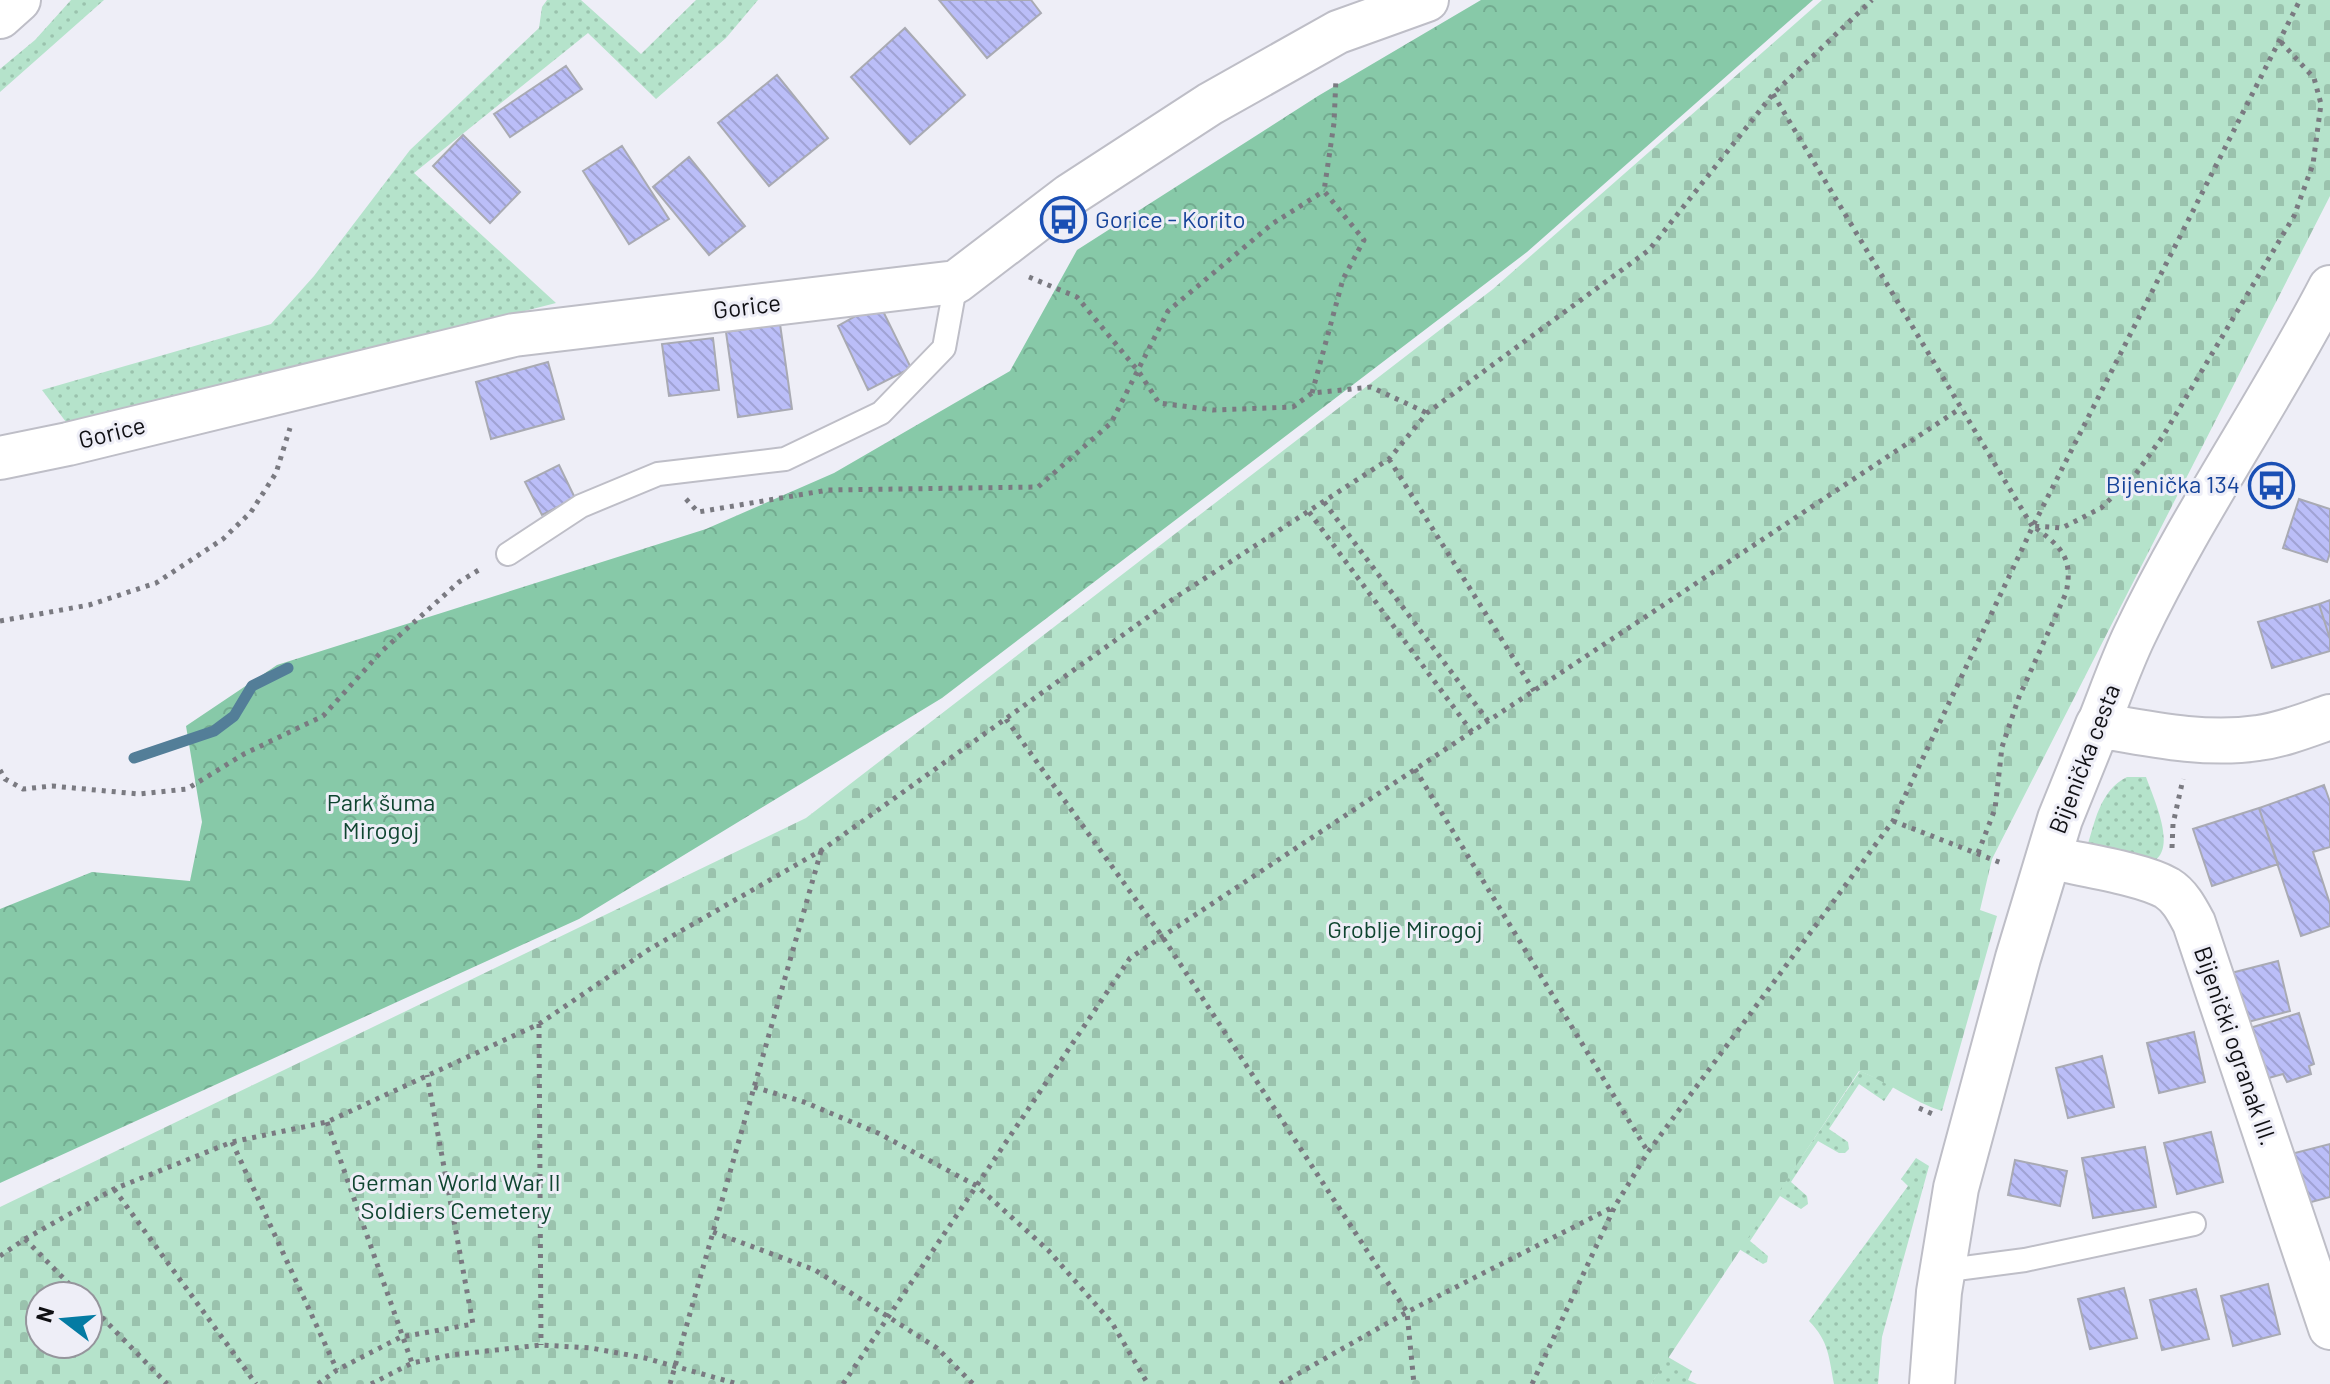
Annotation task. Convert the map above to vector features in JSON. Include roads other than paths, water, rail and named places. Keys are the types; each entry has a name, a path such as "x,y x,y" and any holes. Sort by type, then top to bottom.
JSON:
{"main road":[{"path":"2098,725 2176,738 2221,740 2259,738 2330,717"},
{"name":"Bijenička cesta","path":"1932,1384 1941,1271 1956,1188 2048,857 2098,725"}],"street":[{"path":"0,17 19,0"},
{"path":"956,282 1070,195 1197,112 1359,17 1427,0"},
{"name":"Gorice","path":"0,458 514,335 956,282"},
{"name":"Bijenička cesta","path":"2098,725 2134,635 2199,514 2330,287"},
{"name":"Bijenički ogranak III.","path":"2048,857 2148,881 2168,889 2181,901 2194,923 2330,1328"}],"lane":[{"path":"508,554 581,506 658,474 785,459 881,413 944,348 956,282"},
{"path":"1941,1271 2025,1260 2194,1224"}],"waterway":[{"path":"134,758 214,731 234,716 252,686 288,668"}],"place":[{"name":"Gorice - Korito","path":"1064,220"},
{"name":"Bijenička 134","path":"2271,485"}],"park label":[{"name":"Park šuma Mirogoj","path":"381,817"},
{"name":"Groblje Mirogoj","path":"1405,930"},
{"name":"German World War II Soldiers Cemetery","path":"456,1197"}]}
